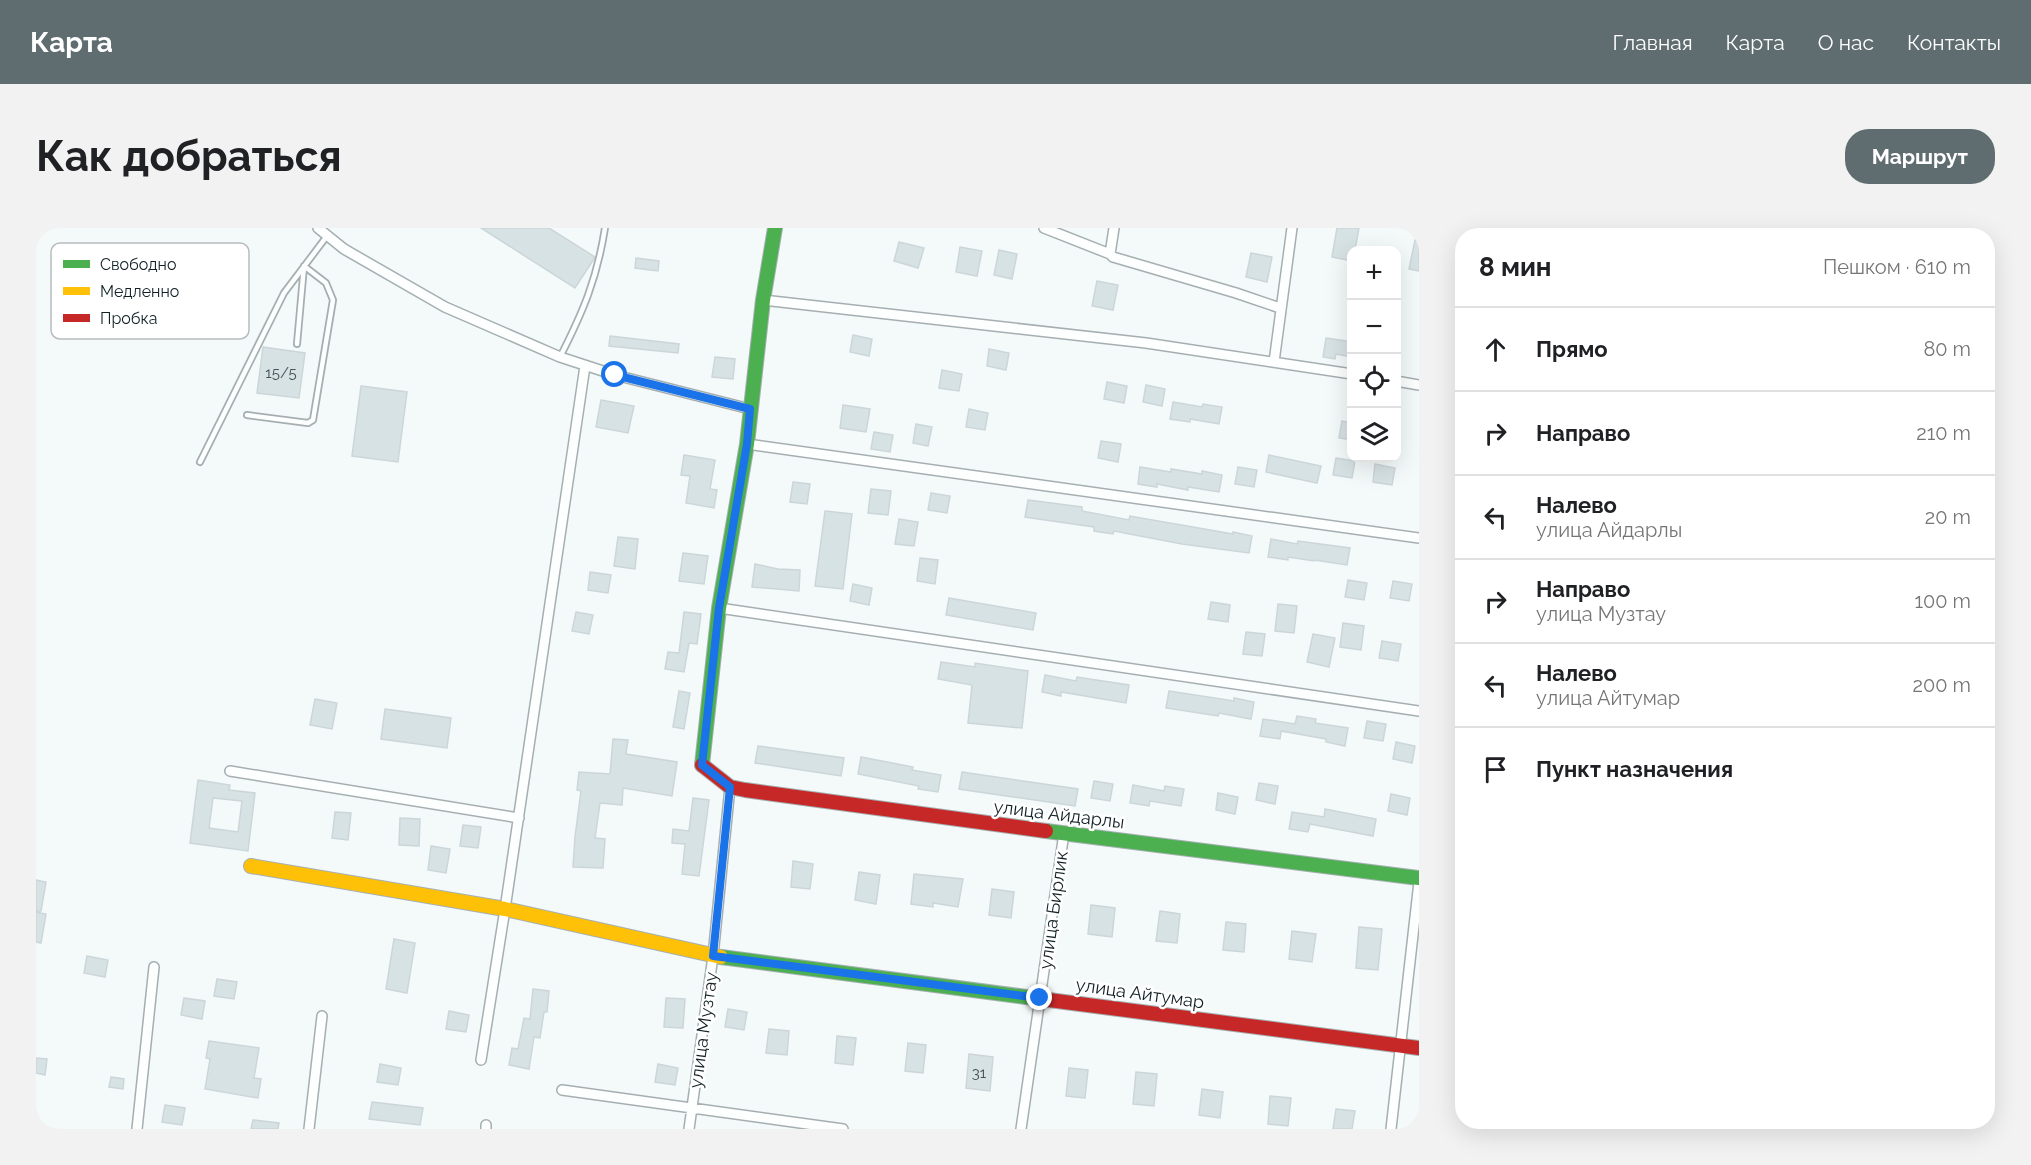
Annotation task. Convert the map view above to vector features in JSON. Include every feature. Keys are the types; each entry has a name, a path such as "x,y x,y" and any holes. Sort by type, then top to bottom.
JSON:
{"street":[{"path":"318,228 344,249 445,307 560,357 585,366 750,409"},
{"path":"730,787 702,765 719,608 747,444 763,300 774,228"},
{"path":"1044,228 1113,257 1236,292 1280,308"},
{"path":"1110,254 1114,228"},
{"path":"1274,362 1293,228"},
{"path":"763,300 1146,343 1347,373"},
{"path":"481,1060 585,366"},
{"path":"1401,382 1419,385"},
{"path":"747,444 1419,538"},
{"path":"719,608 1419,711"},
{"path":"230,771 519,818"},
{"name":"улица Айдарлы","path":"730,787 1064,833 1419,878"},
{"name":"улица Музтау","path":"689,1129 713,956 730,787"},
{"name":"улица Бирлик","path":"1021,1129 1064,833"},
{"name":"улица Айтумар","path":"250,866 505,909 713,956 1419,1048"},
{"path":"1391,1129 1419,882"},
{"path":"137,1129 154,967"},
{"path":"309,1129 322,1016"},
{"path":"562,1090 843,1129"}],"lane":[{"path":"560,357 582,313 594,279 605,228"},
{"path":"200,462 284,293 327,236"},
{"path":"297,344 304,266"},
{"path":"247,415 308,423 313,420 333,300 326,283 304,266"}],"building":[{"path":"481,228 549,228 595,257 575,288"},
{"path":"1337,228 1359,228 1356,246 1347,246 1347,260 1332,257"},
{"path":"1415,240 1419,240 1419,271 1409,269"},
{"path":"899,242 924,248 918,268 894,261"},
{"path":"960,247 982,251 977,276 956,272"},
{"path":"999,250 1017,254 1012,279 994,275"},
{"path":"1251,253 1272,257 1267,282 1246,277"},
{"path":"636,258 659,261 658,271 635,268"},
{"path":"1097,281 1118,285 1113,310 1092,306"},
{"path":"853,335 872,339 869,356 850,352"},
{"path":"610,336 679,344 678,353 609,346"},
{"path":"1326,338 1347,341 1347,356 1336,354 1335,359 1323,357"},
{"path":"263,347 305,353 299,398 257,393"},
{"path":"989,349 1009,353 1006,370 987,366"},
{"path":"715,357 735,359 733,379 712,377"},
{"path":"942,370 962,374 959,391 939,388"},
{"path":"1107,382 1127,386 1124,403 1104,399"},
{"path":"1146,385 1165,389 1162,406 1143,402"},
{"path":"361,386 407,392 398,462 352,456"},
{"path":"601,400 634,406 628,433 596,427"},
{"path":"1173,402 1202,407 1203,404 1222,407 1219,424 1190,419 1190,422 1170,419"},
{"path":"843,405 870,409 866,432 840,428"},
{"path":"969,409 988,413 985,430 966,427"},
{"path":"1342,421 1347,422 1347,439 1339,438"},
{"path":"916,424 932,427 928,446 913,443"},
{"path":"874,432 893,435 890,452 871,449"},
{"path":"1101,441 1121,444 1118,462 1098,458"},
{"path":"684,455 715,460 710,489 717,490 714,508 686,503 690,476 681,475"},
{"path":"1269,455 1321,466 1317,483 1266,472"},
{"path":"1336,458 1355,462 1352,478 1333,475"},
{"path":"1375,464 1395,468 1392,485 1373,482"},
{"path":"1140,467 1202,474 1202,471 1222,475 1219,492 1188,487 1188,490 1157,484 1157,487 1138,484"},
{"path":"1238,467 1257,470 1254,487 1235,484"},
{"path":"793,482 810,484 807,504 790,502"},
{"path":"871,489 891,491 888,515 868,513"},
{"path":"931,493 950,496 947,513 928,510"},
{"path":"1028,500 1082,507 1082,511 1129,520 1130,516 1252,536 1249,553 1182,544 1114,531 1113,534 1094,531 1094,527 1025,517"},
{"path":"825,511 852,514 843,589 815,586"},
{"path":"899,519 918,522 914,546 895,544"},
{"path":"618,537 638,539 635,569 614,566"},
{"path":"1271,539 1297,544 1298,541 1350,548 1347,565 1288,557 1288,560 1268,557"},
{"path":"683,553 708,556 704,584 679,581"},
{"path":"920,558 938,560 935,584 917,581"},
{"path":"755,564 778,569 800,570 799,591 752,587"},
{"path":"590,572 611,575 608,593 588,590"},
{"path":"1348,580 1367,583 1364,600 1345,597"},
{"path":"1393,581 1412,584 1409,601 1390,598"},
{"path":"853,584 872,588 869,605 850,601"},
{"path":"949,598 1036,613 1033,630 946,615"},
{"path":"1211,602 1230,605 1228,622 1208,619"},
{"path":"1278,604 1297,606 1294,633 1275,631"},
{"path":"576,612 593,615 589,634 572,631"},
{"path":"684,612 701,614 697,644 689,643 684,672 665,669 668,652 679,653"},
{"path":"1343,623 1364,626 1361,650 1340,647"},
{"path":"1246,632 1265,634 1262,656 1243,654"},
{"path":"1313,634 1335,638 1329,667 1307,662"},
{"path":"1382,641 1401,644 1398,661 1379,658"},
{"path":"941,662 975,667 975,663 1028,671 1022,728 968,723 972,685 938,679"},
{"path":"1045,675 1076,681 1077,677 1129,685 1126,703 1061,692 1061,696 1042,692"},
{"path":"679,691 690,693 684,729 673,727"},
{"path":"1169,691 1254,702 1251,719 1219,713 1218,716 1166,708"},
{"path":"315,699 337,703 332,729 310,725"},
{"path":"385,709 451,718 447,748 381,739"},
{"path":"1297,716 1316,719 1315,723 1348,728 1345,746 1326,742 1326,739 1281,731 1280,739 1260,736 1263,719 1295,724"},
{"path":"1367,721 1386,724 1383,741 1364,738"},
{"path":"613,739 628,740 626,754 677,762 672,796 623,788 622,805 600,803 595,838 605,839 603,868 573,867 581,791 577,790 579,772 610,774"},
{"path":"1396,742 1415,746 1412,763 1393,759"},
{"path":"758,746 844,758 841,776 755,763"},
{"path":"861,757 941,775 938,792 858,774"},
{"path":"962,772 1078,789 1075,806 959,789"},
{"path":"198,780 230,785 229,790 255,793 248,851 190,843","holes":["213,798 242,801 238,832 209,828"]},
{"path":"1094,781 1113,784 1110,801 1091,798"},
{"path":"1259,783 1278,786 1275,804 1256,800"},
{"path":"1133,785 1164,791 1165,786 1184,789 1181,806 1150,801 1149,806 1130,803"},
{"path":"1218,793 1238,797 1235,814 1216,810"},
{"path":"1391,794 1410,798 1407,815 1388,811"},
{"path":"693,798 709,800 699,876 682,874 685,844 672,843 673,829 689,831"},
{"path":"1325,809 1376,819 1373,836 1310,824 1308,832 1289,829 1292,812 1324,817"},
{"path":"335,812 351,813 348,840 332,838"},
{"path":"400,818 420,819 419,846 399,845"},
{"path":"463,825 481,827 478,848 460,846"},
{"path":"431,846 450,849 446,873 428,870"},
{"path":"793,861 813,864 810,889 791,887"},
{"path":"859,872 880,875 876,904 855,900"},
{"path":"914,874 963,879 958,907 933,903 933,907 911,904"},
{"path":"36,880 46,882 41,911 36,911"},
{"path":"992,889 1014,892 1011,918 989,915"},
{"path":"1091,905 1115,908 1112,937 1088,934"},
{"path":"1160,911 1180,914 1177,943 1156,941"},
{"path":"36,912 46,914 41,943 36,942"},
{"path":"1226,922 1246,924 1244,952 1223,950"},
{"path":"1359,927 1382,929 1378,970 1356,968"},
{"path":"1292,931 1316,934 1312,962 1289,959"},
{"path":"394,939 415,943 407,993 386,989"},
{"path":"87,956 108,960 105,977 84,973"},
{"path":"217,979 237,982 234,999 214,996"},
{"path":"533,989 549,991 547,1012 544,1012 540,1038 534,1037 529,1069 509,1065 512,1048 518,1049 524,1018 530,1019"},
{"path":"184,998 205,1001 202,1019 181,1015"},
{"path":"666,998 685,999 683,1028 664,1027"},
{"path":"728,1009 747,1012 744,1030 725,1027"},
{"path":"449,1011 469,1015 466,1032 446,1029"},
{"path":"769,1029 789,1031 787,1055 766,1053"},
{"path":"837,1036 856,1038 853,1065 835,1063"},
{"path":"209,1041 259,1048 254,1078 261,1079 258,1098 205,1089 210,1059 206,1058"},
{"path":"908,1043 926,1045 923,1073 905,1071"},
{"path":"969,1054 993,1057 990,1091 966,1088"},
{"path":"36,1058 47,1059 45,1075 36,1073"},
{"path":"380,1064 401,1068 398,1085 377,1082"},
{"path":"658,1064 678,1068 675,1085 655,1082"},
{"path":"1069,1068 1088,1070 1085,1098 1066,1096"},
{"path":"1136,1072 1157,1074 1154,1106 1133,1104"},
{"path":"111,1077 124,1079 123,1089 109,1087"},
{"path":"1202,1089 1223,1092 1220,1118 1199,1115"},
{"path":"1270,1096 1291,1098 1288,1126 1268,1124"},
{"path":"372,1102 423,1108 420,1125 369,1119"},
{"path":"165,1105 185,1108 182,1125 162,1122"},
{"path":"1336,1109 1355,1111 1352,1129 1333,1129"},
{"path":"253,1120 279,1123 278,1129 251,1129"}],"traffic: fast":[{"path":"702,765 719,608 747,444 763,300 775,228"},
{"path":"1046,831 1419,878"},
{"path":"721,957 1049,1000"}],"traffic: slow":[{"path":"251,866 505,909 721,957"}],"traffic: jam":[{"path":"702,765 730,787 745,790 1046,831"},
{"path":"1049,1000 1419,1048"}],"route":[{"path":"615,375 750,409 747,444 719,608 702,765 730,787 713,956 1040,998"}]}
